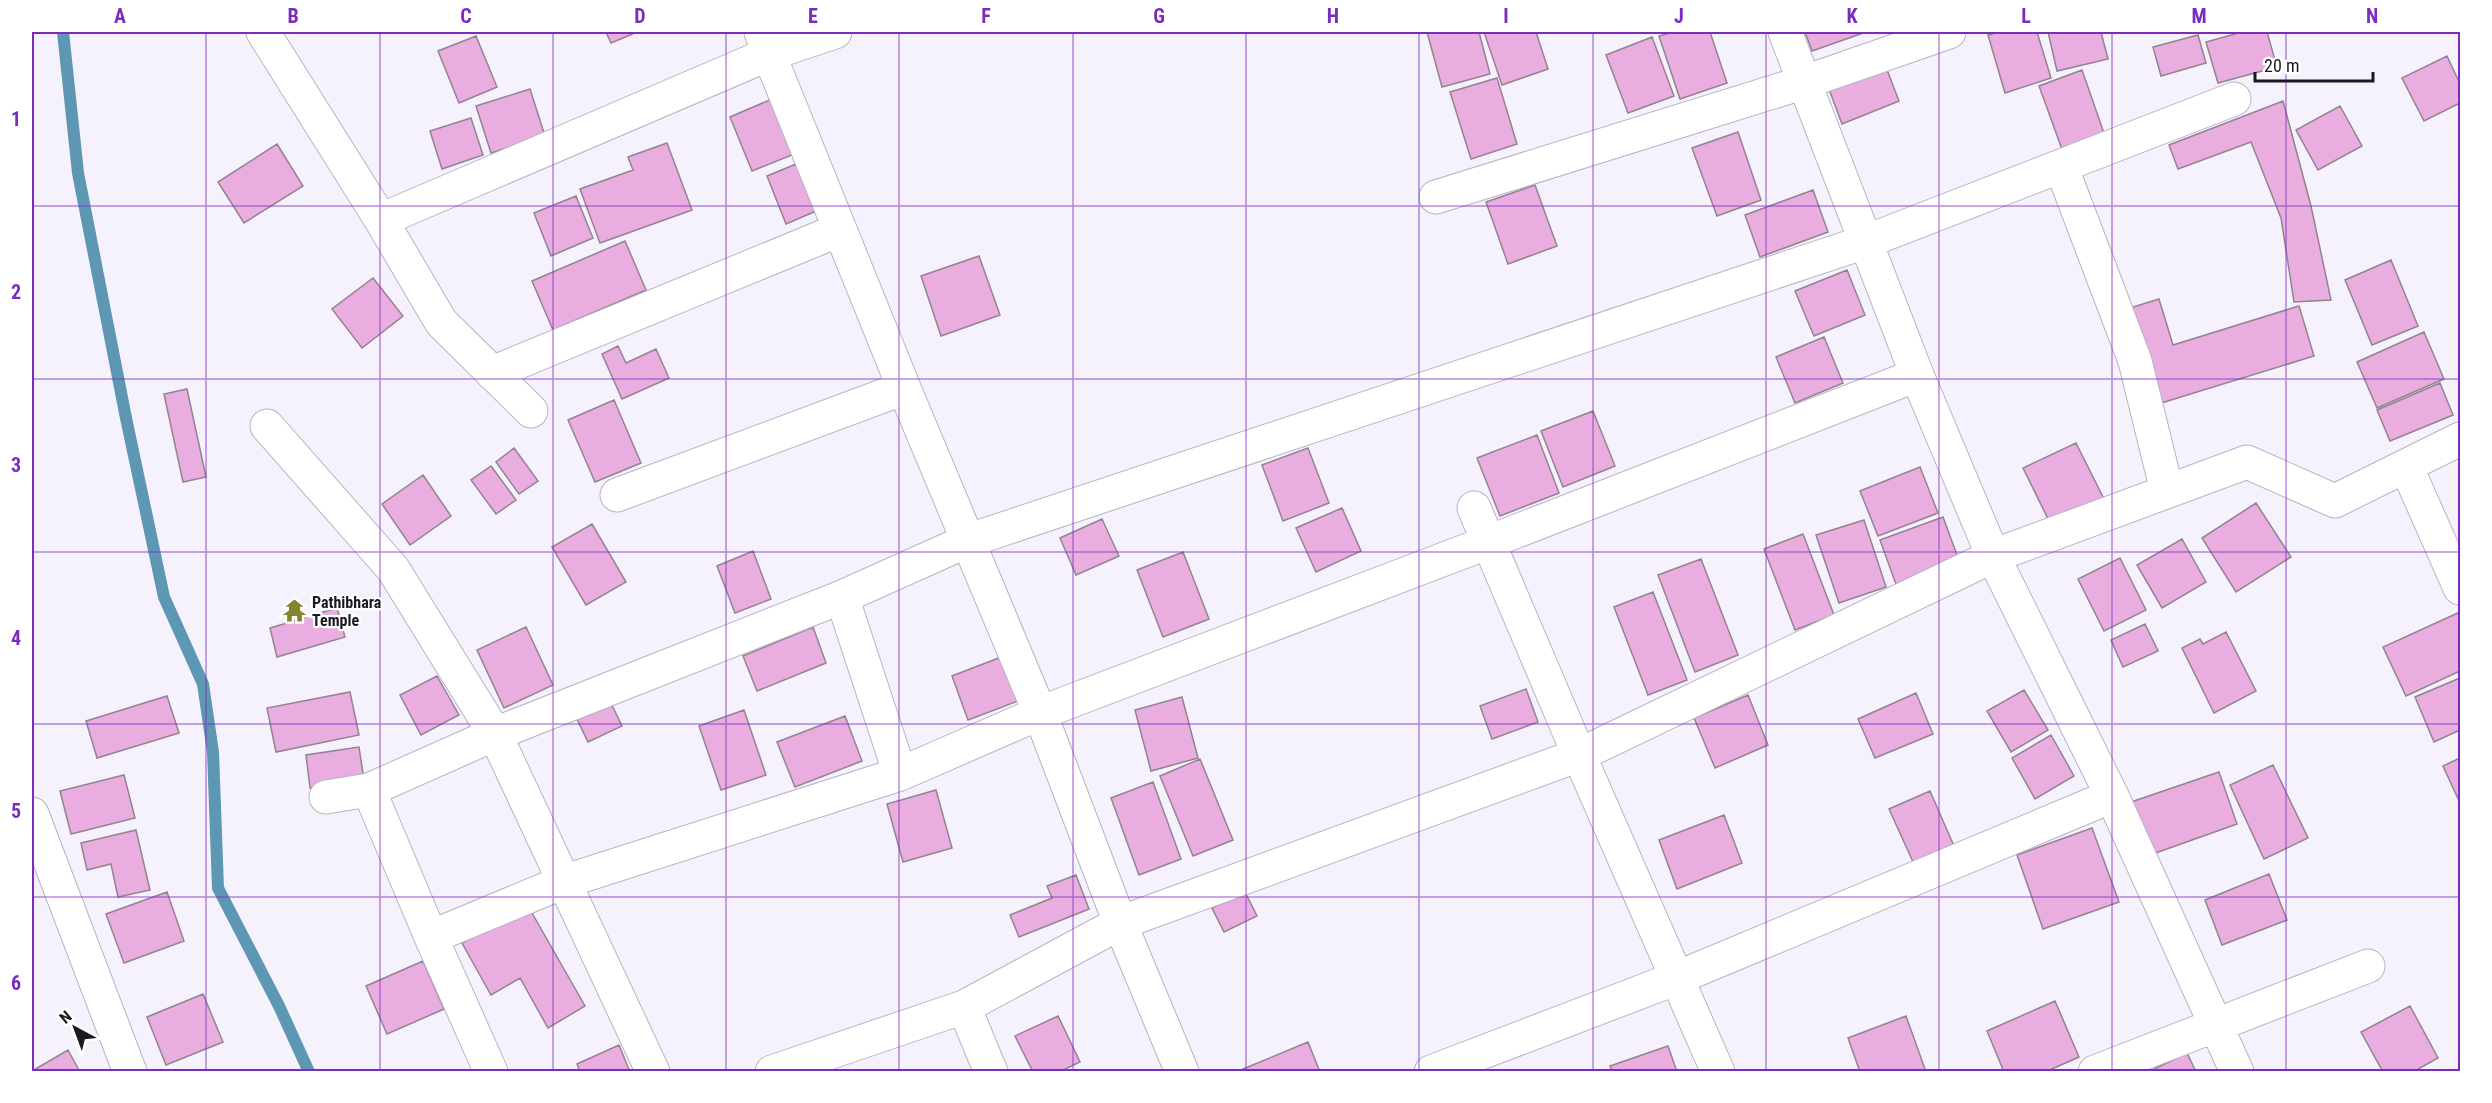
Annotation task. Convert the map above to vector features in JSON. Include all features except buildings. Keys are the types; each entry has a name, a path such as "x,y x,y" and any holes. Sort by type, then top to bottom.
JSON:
{"street":[{"path":"263,32 381,220 441,322 531,411"},
{"path":"381,220 765,43 835,32"},
{"path":"1785,32 1917,375 1993,556 2112,796 2237,1071"},
{"path":"1436,197 1805,82 1949,32"},
{"path":"765,43 839,230 1040,713 1120,922 1182,1071"},
{"path":"326,797 369,790 495,734 842,597 967,541 1865,242 2234,99"},
{"path":"2061,166 2135,361 2168,491"},
{"path":"492,373 839,230"},
{"path":"430,937 563,882 900,774 1040,713 1489,542 1917,375"},
{"path":"617,495 904,387"},
{"path":"267,426 393,569 495,734 653,1071"},
{"path":"772,1071 964,1007 1120,922 1579,755 1993,556 2247,462 2335,501 2460,439"},
{"path":"2406,466 2460,588"},
{"path":"1474,508 1579,755 1718,1071"},
{"path":"842,597 900,774"},
{"path":"369,790 430,937 491,1071"},
{"path":"1431,1071 1677,978 2112,796"},
{"path":"32,814 130,1071"},
{"path":"2095,1071 2368,966"},
{"path":"964,1007 991,1071"}],"waterway":[{"path":"63,32 78,173 164,597 203,684 213,752 218,888 279,1006 309,1072"}],"place":[{"name":"Pathibhara Temple","path":"294,611"}]}
